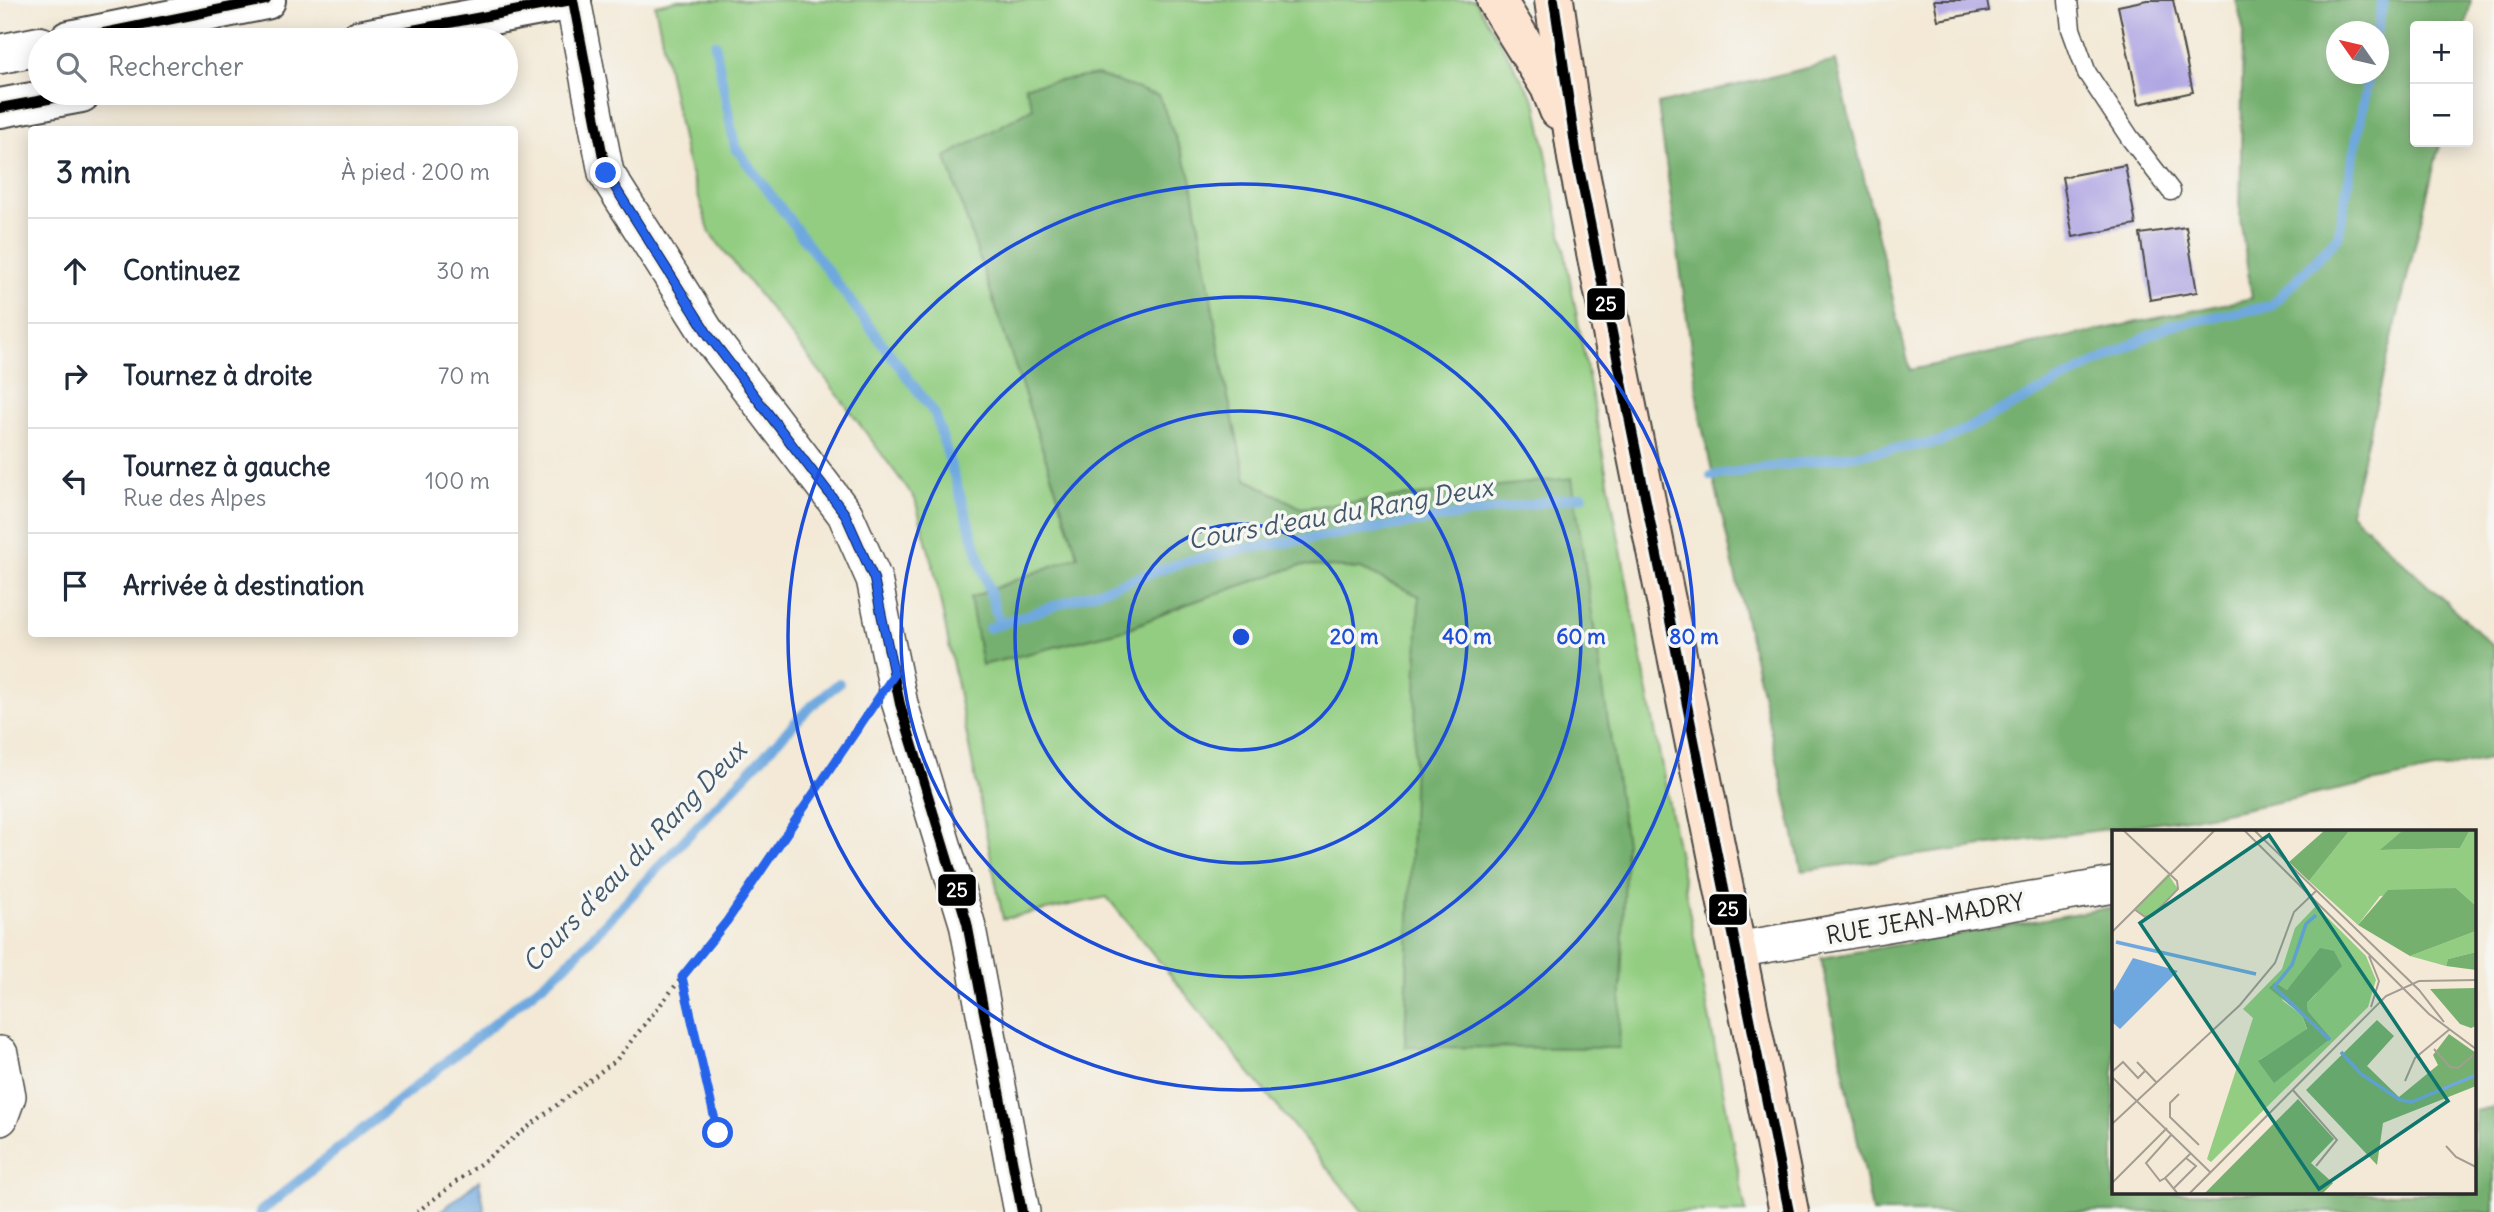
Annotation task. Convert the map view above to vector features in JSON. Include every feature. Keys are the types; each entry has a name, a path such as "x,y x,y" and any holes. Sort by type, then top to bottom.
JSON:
{"main road":[{"path":"1496,0 1550,87 1577,158"},
{"path":"1554,0 1577,158 1789,1212"}],"street":[{"path":"128,28 266,0"},
{"path":"423,28 572,0 606,173 709,336 845,514 874,579 900,704 967,923 1022,1212"},
{"path":"0,54 28,48"},
{"path":"0,108 28,103"},
{"name":"RUE JEAN-MADRY","path":"1736,950 2112,885"},
{"path":"0,1054 8,1096 0,1118"}],"lane":[{"path":"2068,0 2071,29 2087,73 2130,138 2171,191"}],"path":[{"path":"417,1212 617,1059 727,921 894,675"},
{"path":"682,977 718,1133"}],"green space":[{"path":"678,0 1475,0 1537,105 1746,1212 1363,1212 1107,897 1003,919 935,574 915,499 829,383 710,233 686,158 655,5","holes":["1026,86 1226,388 1246,479 1301,508 1572,479 1405,1047 1420,596 1361,569 1301,565 1187,604 1127,629 982,665 970,598 1078,556 946,157 1033,108"]},
{"path":"2236,0 2471,0 2467,21 2410,21 2410,147 2439,147 2350,512 2494,647 2494,758 2224,813 1802,871 1701,422 1658,104 1836,61 1910,370 2252,298 2240,219 2243,28"},
{"path":"1097,75 1159,96 1191,177 1226,388 1246,479 1301,508 1572,478 1626,843 1619,1048 1405,1047 1419,596 1361,569 1301,565 1187,604 1127,629 982,665 970,598 1078,556 946,157 1033,108 1025,86"},
{"path":"2112,907 2112,1194 2476,1194 2476,1111 2494,1107 2494,1212 1872,1212 1821,958"}],"water":[{"path":"479,1180 485,1212 440,1212"}],"building":[{"path":"1934,0 1987,0 1989,11 1938,20"},
{"path":"2147,0 2173,0 2193,92 2139,104 2118,6"},
{"path":"2125,165 2136,225 2073,237 2062,177"},
{"path":"2186,227 2197,292 2150,300 2140,234"}],"waterway":[{"name":"Cours d'eau du Rang Deux","path":"2379,21 2383,0"},
{"path":"715,44 735,147 935,414 1000,625"},
{"name":"Cours d'eau du Rang Deux","path":"1711,476 1941,442 2168,326 2271,306 2338,237 2367,84"},
{"name":"Cours d'eau du Rang Deux","path":"989,628 1184,562 1244,549 1583,496"},
{"name":"Cours d'eau du Rang Deux","path":"260,1212 565,966 808,709 839,683"}],"transit line":[{"name":"25","path":"128,28 266,0"},
{"name":"25","path":"423,28 572,0"},
{"name":"25","path":"573,0 606,173 709,336 845,514 874,579 900,704 967,923 1022,1212"},
{"name":"25","path":"1554,0 1577,158 1789,1212"},
{"name":"25","path":"0,108 28,103"}],"route":[{"path":"606,173 709,336 845,514 874,579 894,675 727,921 682,977 718,1133"}]}
